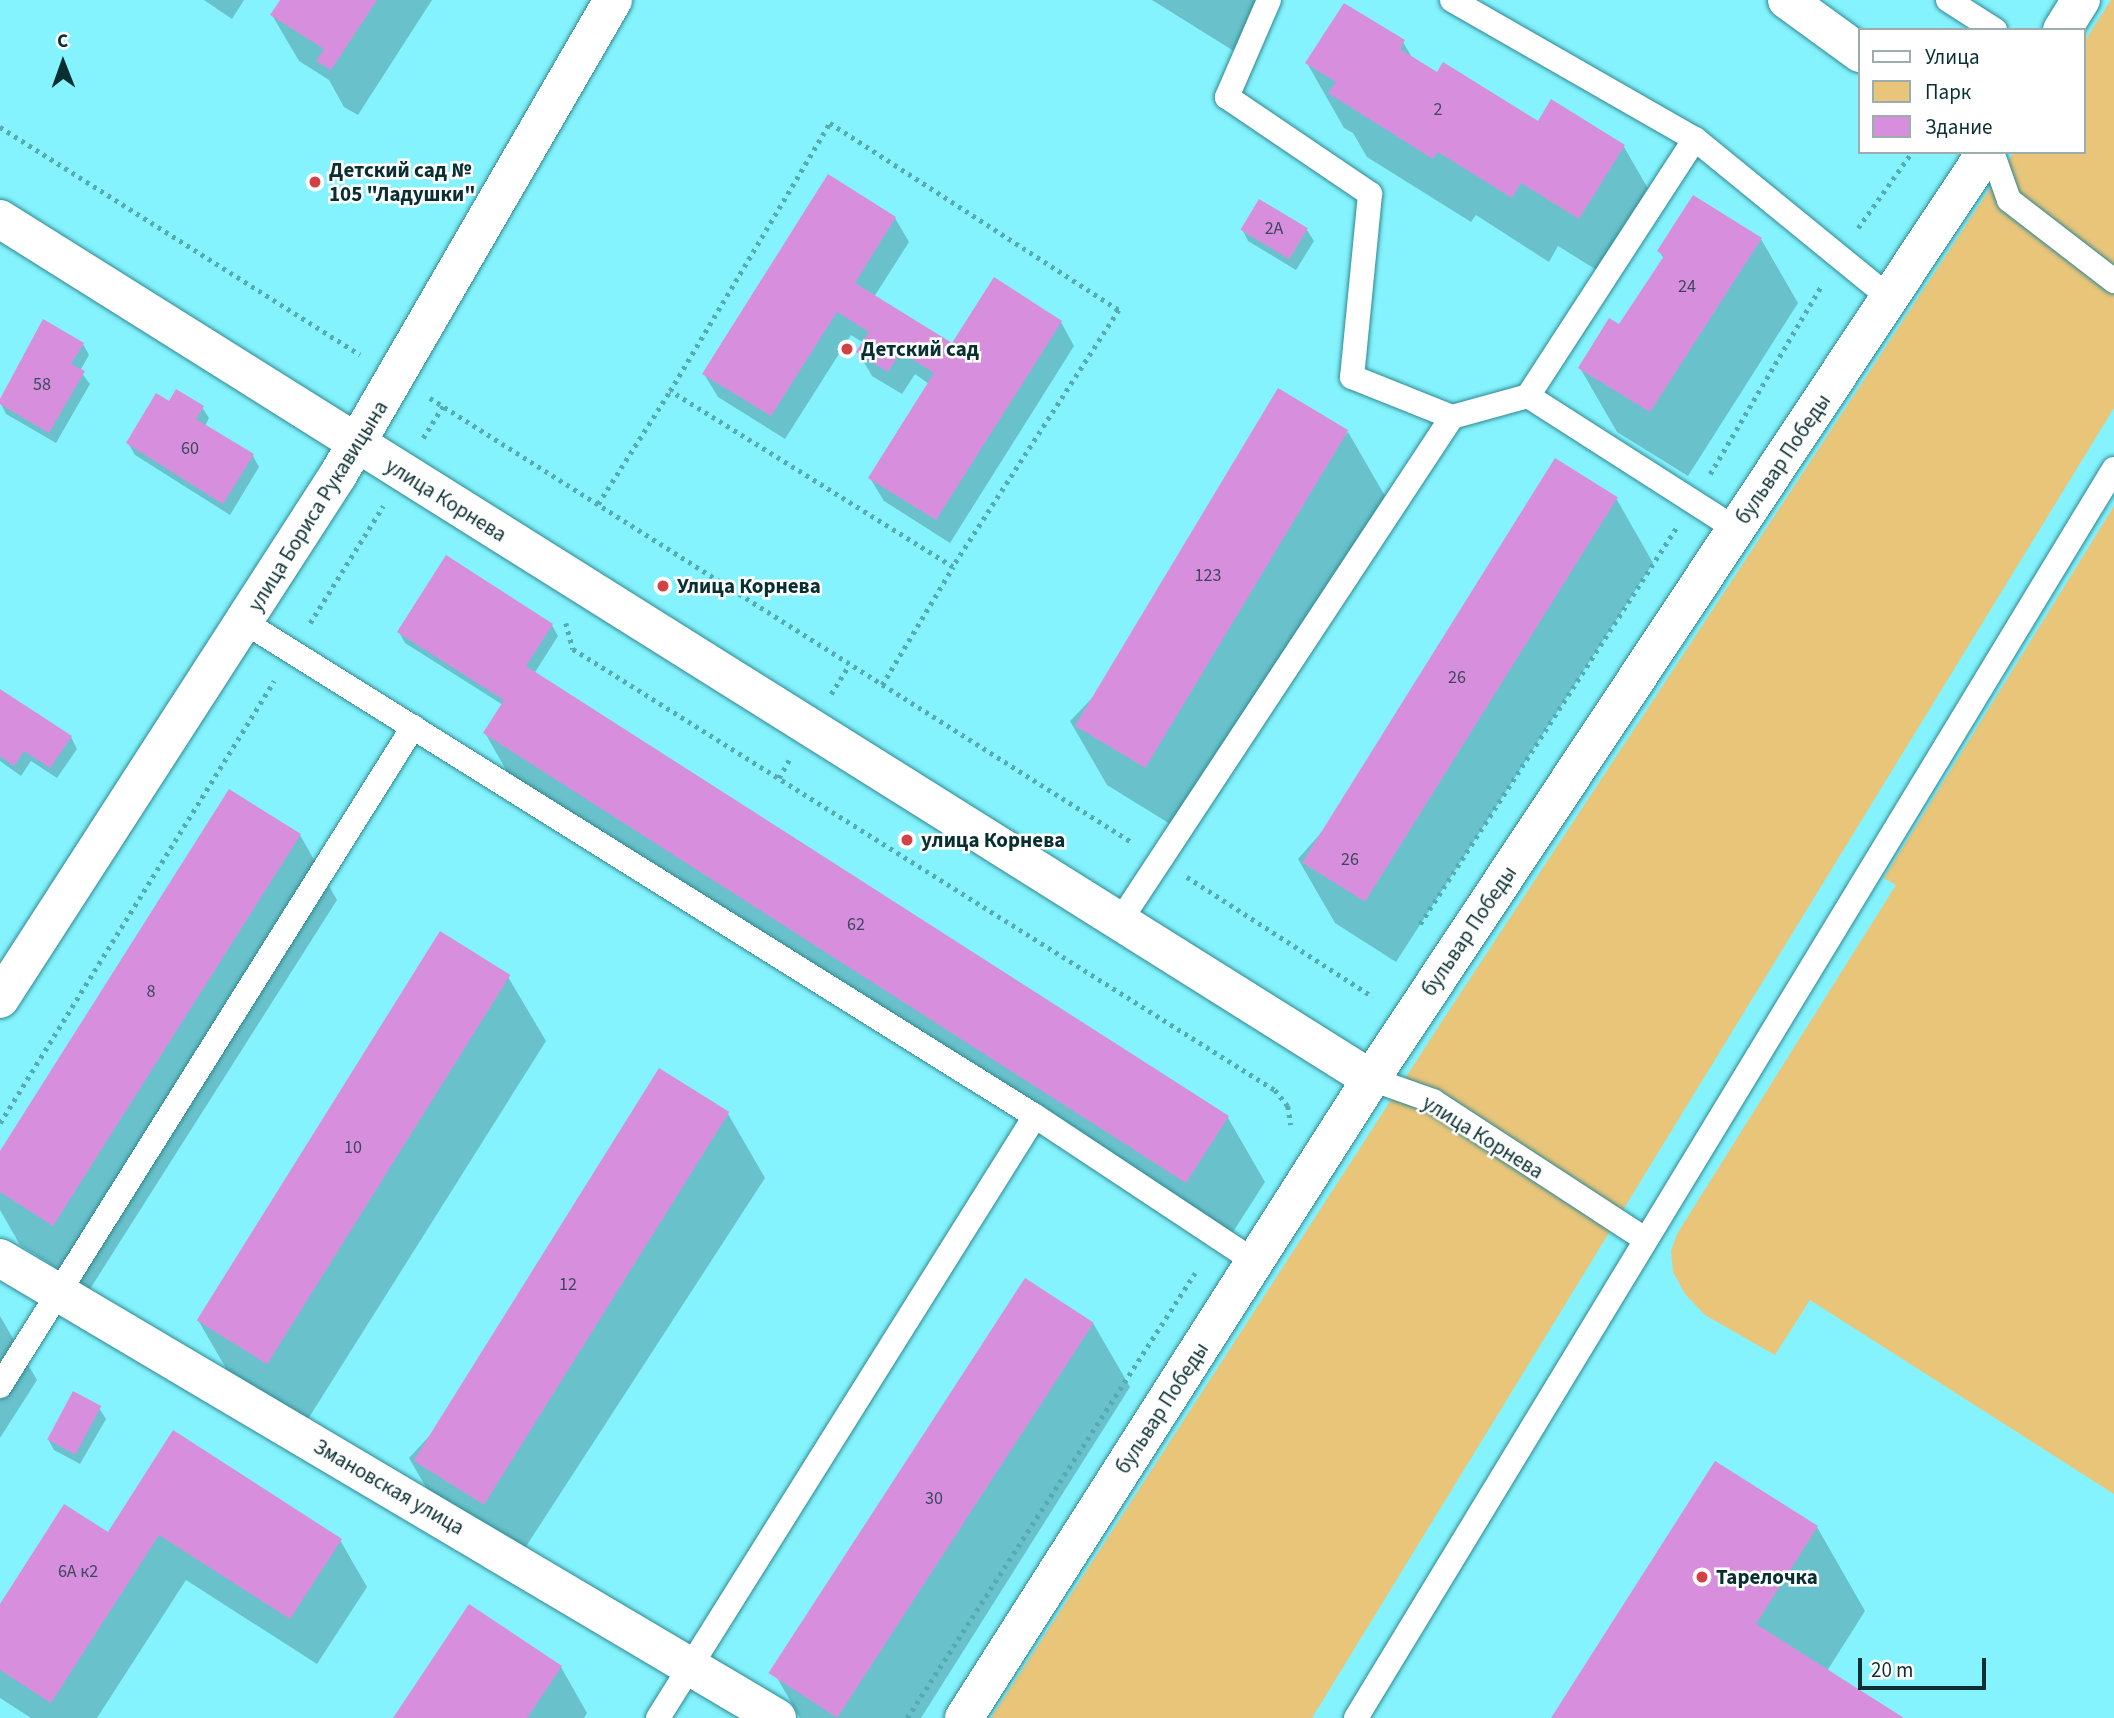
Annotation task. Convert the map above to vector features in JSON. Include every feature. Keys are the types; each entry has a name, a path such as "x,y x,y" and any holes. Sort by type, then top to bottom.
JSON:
{"street":[{"name":"улица Бориса Рукавицына","path":"0,999 246,623 348,459 613,0"},
{"path":"1787,0 1858,52"},
{"path":"2064,28 2081,0"},
{"name":"бульвар Победы","path":"964,1718 1371,1079 1985,154"},
{"name":"улица Корнева","path":"0,219 394,488 1120,921 1371,1079"},
{"name":"Змановская улица","path":"0,1258 692,1665 777,1718"}],"lane":[{"path":"1269,0 1227,97 1370,194 1352,377 1452,417 1528,396 1695,139"},
{"path":"1452,0 1695,139 1890,298"},
{"path":"1948,0 1992,28"},
{"path":"1993,154 2009,200 2114,281"},
{"path":"1528,396 1736,529"},
{"path":"1120,921 1452,417"},
{"path":"1356,1718 2114,470"},
{"path":"246,623 1035,1116 1256,1262"},
{"path":"0,1387 413,727"},
{"name":"улица Корнева","path":"1371,1079 1433,1101 1645,1239"},
{"path":"658,1718 1035,1116"}],"path":[{"path":"597,504 670,391 830,122 1118,310 953,567 882,685"},
{"path":"0,127 1373,997"},
{"path":"1418,928 1694,501 1838,257 1912,154"},
{"path":"670,391 953,567"},
{"path":"0,1123 443,406"},
{"path":"348,459 394,488"},
{"path":"394,488 396,511"},
{"path":"564,614 573,649 1275,1090 1288,1106 1291,1125"},
{"path":"1336,1058 1380,986"},
{"path":"1284,1136 1299,1114"},
{"path":"908,1718 1218,1237"}],"green space":[{"path":"2111,0 2114,0 2114,408 1312,1718 991,1718 1448,1012 2013,154 2086,154 2086,39"},
{"path":"2114,506 2114,1494 1810,1300 1775,1355 1705,1315 1685,1294 1673,1272 1671,1251 1677,1234 1896,885 1884,878"}],"building":[{"path":"280,0 377,0 331,70 316,61 324,49 270,15"},
{"path":"1344,3 1405,40 1400,49 1437,72 1443,62 1538,121 1551,99 1625,145 1579,219 1521,183 1512,198 1438,152 1433,159 1328,93 1336,82 1305,63"},
{"path":"828,174 896,217 855,283 952,343 994,277 1062,321 936,520 868,478 934,373 901,352 888,372 856,352 869,332 837,312 771,416 702,374"},
{"path":"1693,195 1762,238 1650,412 1578,368 1609,318 1619,324 1664,256 1657,251"},
{"path":"1259,199 1308,228 1289,259 1240,230"},
{"path":"43,319 84,343 71,364 85,371 49,433 0,404 0,399"},
{"path":"1278,388 1348,430 1145,768 1075,726"},
{"path":"176,389 204,406 196,419 254,454 223,504 126,443 156,393 169,401"},
{"path":"1555,458 1618,497 1365,902 1302,863"},
{"path":"446,555 553,624 526,666 1229,1116 1186,1183 483,733 504,700 397,632"},
{"path":"0,689 72,736 50,768 24,751 14,766 0,756"},
{"path":"229,789 301,834 53,1226 0,1192 0,1151"},
{"path":"440,931 510,975 267,1364 197,1320"},
{"path":"659,1068 729,1112 484,1505 414,1461"},
{"path":"1025,1278 1094,1323 837,1718 768,1673"},
{"path":"73,1391 101,1406 75,1455 47,1440"},
{"path":"173,1430 342,1539 290,1619 159,1535 51,1703 0,1670 0,1604 64,1504 108,1532"},
{"path":"1715,1461 1818,1526 1756,1624 1904,1718 1551,1718"},
{"path":"469,1604 562,1666 527,1718 393,1718"}],"place":[{"name":"Детский сад № 105 \"Ладушки\"","path":"315,182"},
{"name":"Детский сад","path":"847,349"},
{"name":"Улица Корнева","path":"663,586"},
{"name":"улица Корнева","path":"907,840"},
{"name":"Тарелочка","path":"1702,1577"}]}
